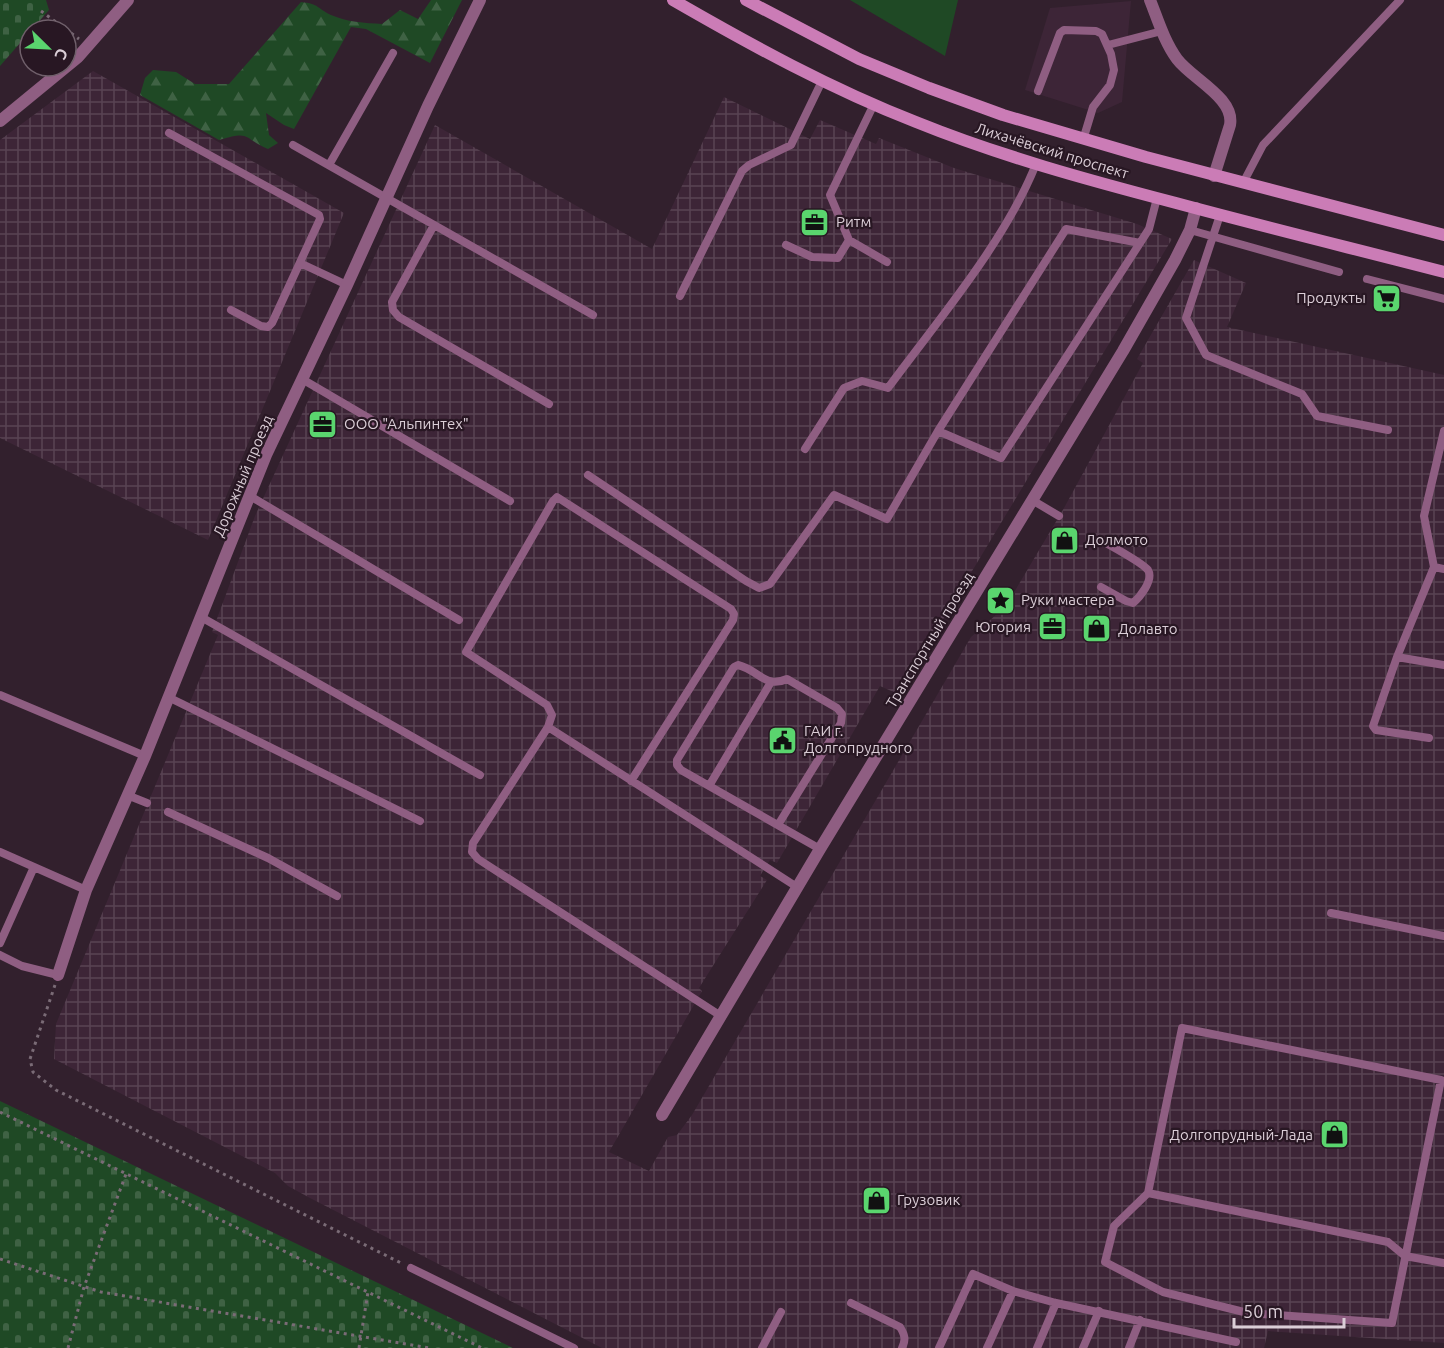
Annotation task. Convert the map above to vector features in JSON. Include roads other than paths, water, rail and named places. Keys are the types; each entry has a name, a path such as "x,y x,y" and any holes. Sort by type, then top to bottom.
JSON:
{"main road":[{"name":"Лихачёвский проспект","path":"673,0 774,57 822,81 874,105 991,150 1220,215 1444,272"},
{"name":"Лихачёвский проспект","path":"746,0 859,59 1002,115 1214,176 1444,235"}],"street":[{"path":"0,121 78,57 128,0"},
{"name":"Дорожный проезд","path":"58,975 86,890 145,756 266,455 347,285 428,106 480,0"},
{"path":"1150,0 1162,32 1178,60 1229,109 1230,125 1214,176"},
{"name":"Транспортный проезд","path":"662,1114 797,887 1123,351 1175,260 1190,230 1196,208"}],"lane":[{"path":"1243,183 1263,145 1400,0"},
{"path":"1038,91 1059,33 1064,30 1096,31 1102,34 1108,45 1114,70 1110,85 1093,107 1083,140"},
{"path":"1108,45 1162,32"},
{"path":"329,165 393,53"},
{"path":"680,296 742,171 749,165 791,145 822,81"},
{"path":"874,105 830,195 849,240 887,262"},
{"path":"169,133 317,213 320,219 272,323 268,327 261,326 231,310"},
{"path":"293,145 593,315"},
{"path":"805,449 844,388 861,381 888,388 984,258 1025,191 1036,164"},
{"path":"938,431 1001,458 1149,229 1157,198"},
{"path":"1220,215 1186,318 1206,355 1302,394 1317,416 1388,430"},
{"path":"434,225 392,302 393,310 399,317 549,404"},
{"path":"588,475 746,581 759,588 770,584 834,495 887,519 938,431 1066,229 1140,243"},
{"path":"1190,230 1339,272"},
{"path":"786,244 812,257 838,258 849,240"},
{"path":"300,263 347,285"},
{"path":"1367,279 1444,299"},
{"path":"302,379 510,501"},
{"path":"1429,738 1376,729 1373,726 1397,657 1434,567 1424,516 1444,431"},
{"path":"249,496 459,620"},
{"path":"631,781 733,620 734,614 731,609 557,497 466,652 547,705 552,715 548,727 473,843 472,852 478,859 721,1016"},
{"path":"1032,500 1059,516"},
{"path":"1098,539 1142,565 1149,571 1150,578 1139,598 1133,603 1101,587"},
{"path":"1434,567 1444,569"},
{"path":"201,617 480,775"},
{"path":"1397,657 1444,665"},
{"path":"778,825 841,723 842,714 837,708 787,679 777,684 738,664 677,760 677,765 681,770 820,849"},
{"path":"709,786 771,682"},
{"path":"0,695 145,756"},
{"path":"168,697 420,821"},
{"path":"548,727 797,887"},
{"path":"127,795 147,803"},
{"path":"168,812 268,858 337,896"},
{"path":"0,852 86,890"},
{"path":"0,943 34,867"},
{"path":"1330,913 1444,936"},
{"path":"0,955 22,966 58,975"},
{"path":"1182,1028 1441,1080 1405,1256 1392,1323 1248,1313 1163,1292 1105,1262 1114,1226 1148,1193 1182,1028"},
{"path":"1148,1193 1388,1242 1405,1256 1444,1263"},
{"path":"411,1268 574,1348"},
{"path":"939,1348 973,1275 1013,1291 1056,1304 1099,1311 1236,1342"},
{"path":"987,1348 1013,1291"},
{"path":"851,1303 900,1327 905,1342 902,1348"},
{"path":"1036,1348 1056,1304"},
{"path":"1083,1348 1099,1311"},
{"path":"762,1348 780,1312"},
{"path":"1129,1348 1140,1320"}],"place":[{"name":"Ритм","path":"815,222"},
{"name":"Продукты","path":"1387,298"},
{"name":"ООО \"Альпинтех\"","path":"323,424"},
{"name":"Долмото","path":"1064,540"},
{"name":"Руки мастера","path":"1000,600"},
{"name":"Югория","path":"1052,627"},
{"name":"Долавто","path":"1097,629"},
{"name":"ГАИ г. Долгопрудного","path":"783,740"},
{"name":"Долгопрудный-Лада","path":"1334,1135"},
{"name":"Грузовик","path":"876,1200"}]}
